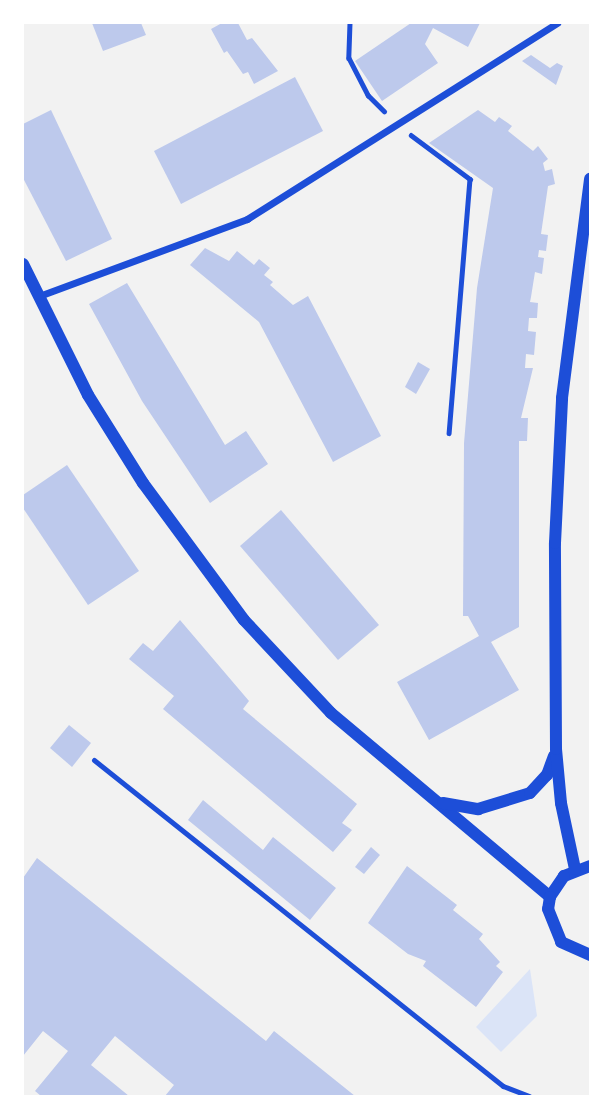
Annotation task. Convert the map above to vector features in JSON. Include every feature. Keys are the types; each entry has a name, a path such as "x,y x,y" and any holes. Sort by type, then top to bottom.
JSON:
{"street":[{"path":"39,296 247,219 399,126 556,23"},
{"path":"575,869 561,803 556,749 559,437 573,283 590,179"},
{"path":"23,264 88,396 143,483 244,620 331,713 550,897 554,933 571,950 590,955"},
{"path":"440,802 478,809 530,793 547,775 556,749"},
{"path":"550,897 575,869 590,866"}],"lane":[{"path":"93,760 503,1086 529,1096"}],"path":[{"path":"350,23 349,58 368,95 399,126 470,179 449,433"}],"shaded area":[{"path":"530,969 537,1016 501,1052 476,1027"}],"building":[{"path":"92,23 141,23 146,35 103,51"},
{"path":"222,23 238,23 247,40 252,38 278,71 254,84 248,72 243,74 227,51 224,53 211,29"},
{"path":"411,23 480,23 468,47 433,28 425,44 438,63 382,101 355,61"},
{"path":"531,55 550,68 557,63 563,66 556,85 522,61"},
{"path":"295,77 323,131 181,204 154,151"},
{"path":"51,110 112,239 66,261 23,178 23,124"},
{"path":"478,110 495,122 499,117 512,126 508,131 533,151 538,146 548,159 543,163 545,171 552,169 555,184 548,186 541,234 548,235 546,251 539,250 538,257 544,258 542,274 535,272 530,302 538,303 537,318 529,318 528,331 536,332 534,355 526,354 525,368 533,368 521,418 528,418 527,441 519,441 519,627 491,642 519,690 429,740 397,682 479,636 468,616 463,616 464,443 477,288 493,188 429,143"},
{"path":"205,248 229,261 237,251 254,265 259,259 270,268 264,275 273,282 270,285 293,305 308,296 381,436 333,462 259,322 190,265"},
{"path":"127,283 225,445 246,431 268,464 210,503 142,401 89,304"},
{"path":"418,362 430,369 416,394 405,387"},
{"path":"67,465 139,571 88,605 23,508 23,495"},
{"path":"281,510 379,625 338,660 240,546"},
{"path":"180,620 249,701 243,709 357,804 342,823 352,830 333,852 163,709 174,696 129,659 143,643 153,651"},
{"path":"69,725 91,743 72,767 50,748"},
{"path":"203,800 263,850 273,837 336,888 310,920 188,820"},
{"path":"371,847 380,855 364,874 355,867"},
{"path":"37,858 266,1041 274,1031 355,1096 165,1096 174,1085 115,1036 91,1065 129,1096 41,1096 35,1091 68,1051 43,1031 23,1056 23,878"},
{"path":"407,866 457,905 453,910 483,934 479,939 500,962 496,966 503,972 476,1007 423,966 426,961 408,954 368,923"}]}
